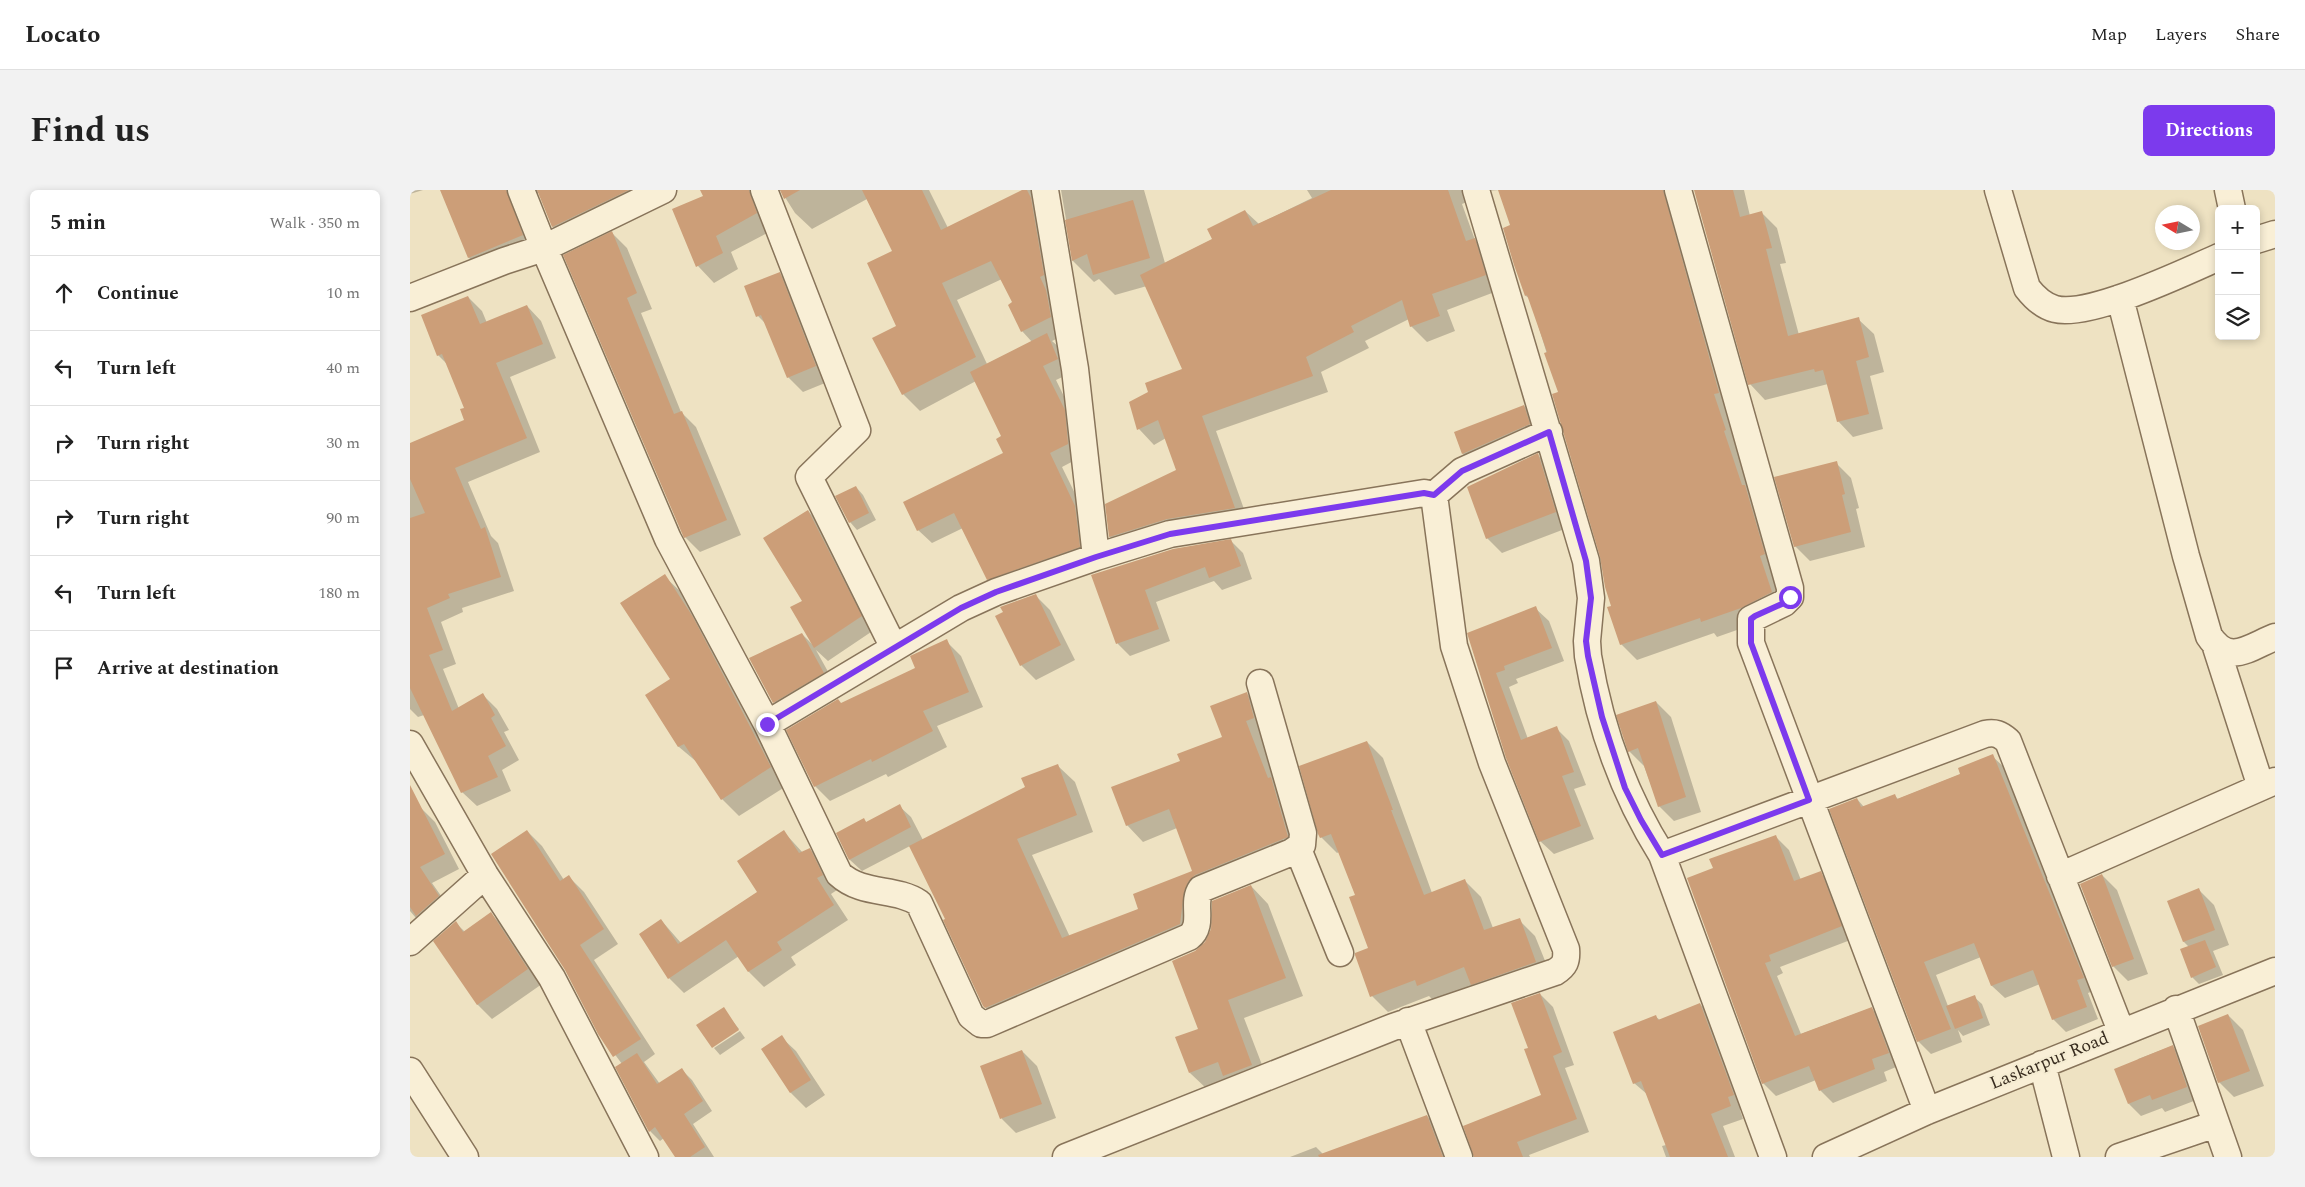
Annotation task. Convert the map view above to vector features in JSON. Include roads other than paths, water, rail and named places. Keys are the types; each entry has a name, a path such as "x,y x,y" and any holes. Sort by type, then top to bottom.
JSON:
{"street":[{"path":"522,190 544,248 668,539 767,724 839,874 857,886 907,898 919,903 971,1016 981,1024 987,1024 1188,937 1196,929 1198,922 1198,895 1201,889 1298,849 1302,845 1303,833 1260,683"},
{"path":"410,298 504,261 544,248 663,190"},
{"path":"764,190 857,430 809,477 894,648"},
{"path":"1045,190 1075,369 1096,557"},
{"path":"1476,190 1586,561 1591,598 1586,641 1602,717 1625,788 1662,855 1773,1157"},
{"path":"1678,190 1790,588 1790,597 1784,603 1751,619 1751,643 1927,1110"},
{"path":"1998,190 2027,288 2036,299 2053,309 2067,310 2120,298 2215,259"},
{"path":"2228,190 2231,205"},
{"path":"2260,239 2275,234"},
{"path":"2060,876 2268,784 2216,647 2209,636 2186,556 2120,298"},
{"path":"1434,495 1462,471 1549,432"},
{"path":"767,724 978,600 1096,557 1170,534 1424,493 1434,495"},
{"path":"1066,1157 1408,1021 1555,972 1564,967 1567,958 1566,949 1492,763 1454,646 1434,495"},
{"path":"2216,647 2225,653 2236,653 2275,637"},
{"path":"1662,855 1985,734 1993,733 2008,742 2121,1031"},
{"path":"410,744 485,875 552,978 645,1157"},
{"path":"1298,849 1340,953"},
{"path":"410,942 485,875"},
{"name":"Laskarpur Road","path":"1826,1157 1927,1110 2275,971"},
{"path":"2176,1010 2228,1157"},
{"path":"1408,1021 1459,1157"},
{"path":"2042,1064 2066,1157"},
{"path":"410,1071 465,1157"},
{"path":"2119,1157 2216,1124"}]}
